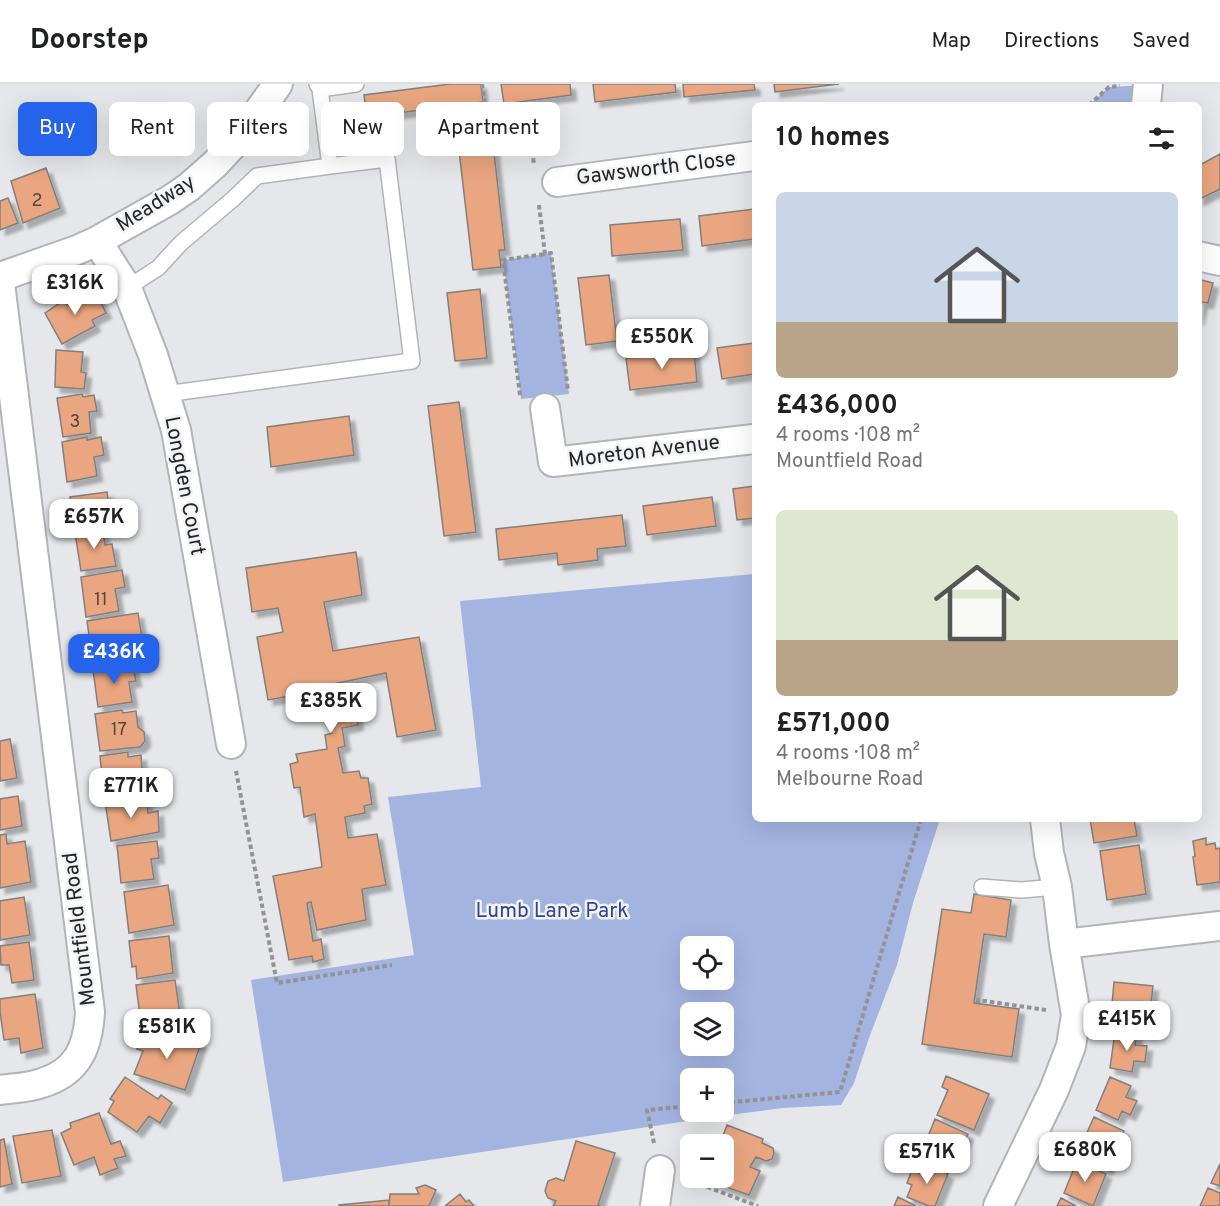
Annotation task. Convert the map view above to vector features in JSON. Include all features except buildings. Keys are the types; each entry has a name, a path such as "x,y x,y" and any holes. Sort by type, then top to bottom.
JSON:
{"street":[{"name":"Meadway","path":"0,277 97,241 189,187 240,137 278,84"},
{"path":"1146,102 1148,84"},
{"name":"Gawsworth Close","path":"543,183 752,156"},
{"name":"Longden Court","path":"97,241 127,288 153,355 176,430 231,744"},
{"path":"1202,257 1220,261"},
{"name":"Mountfield Road","path":"0,283 90,1012 89,1033 83,1049 71,1068 41,1084 0,1090"},
{"name":"Moreton Avenue","path":"542,400 553,462 752,438"},
{"path":"998,1206 1054,1090 1071,1046 1076,1015 1045,822"},
{"path":"1064,944 1220,926"},
{"path":"655,1206 660,1170"}],"lane":[{"path":"330,166 319,86 356,84"},
{"path":"127,288 159,268 181,243 257,176 387,159 412,361 165,394"},
{"path":"982,887 1021,890 1057,887"}],"path":[{"path":"482,84 486,113 532,148 543,183 545,254"},
{"path":"551,253 568,394 542,400 503,260 551,253"},
{"path":"231,744 277,983 393,965"},
{"path":"734,1102 840,1092 920,822"},
{"path":"978,1003 978,1000 1076,1015"},
{"path":"680,1107 646,1110 660,1170 758,1206"}],"green space":[{"path":"1148,85 1146,102 1092,102 1109,87"},
{"path":"551,253 569,394 521,399 503,260"},
{"name":"Lumb Lane Park","path":"752,574 752,822 939,822 913,903 897,965 854,1083 841,1105 782,1108 734,1114 734,1068 680,1068 681,1122 283,1182 251,980 414,955 388,797 481,787 460,601"}]}
